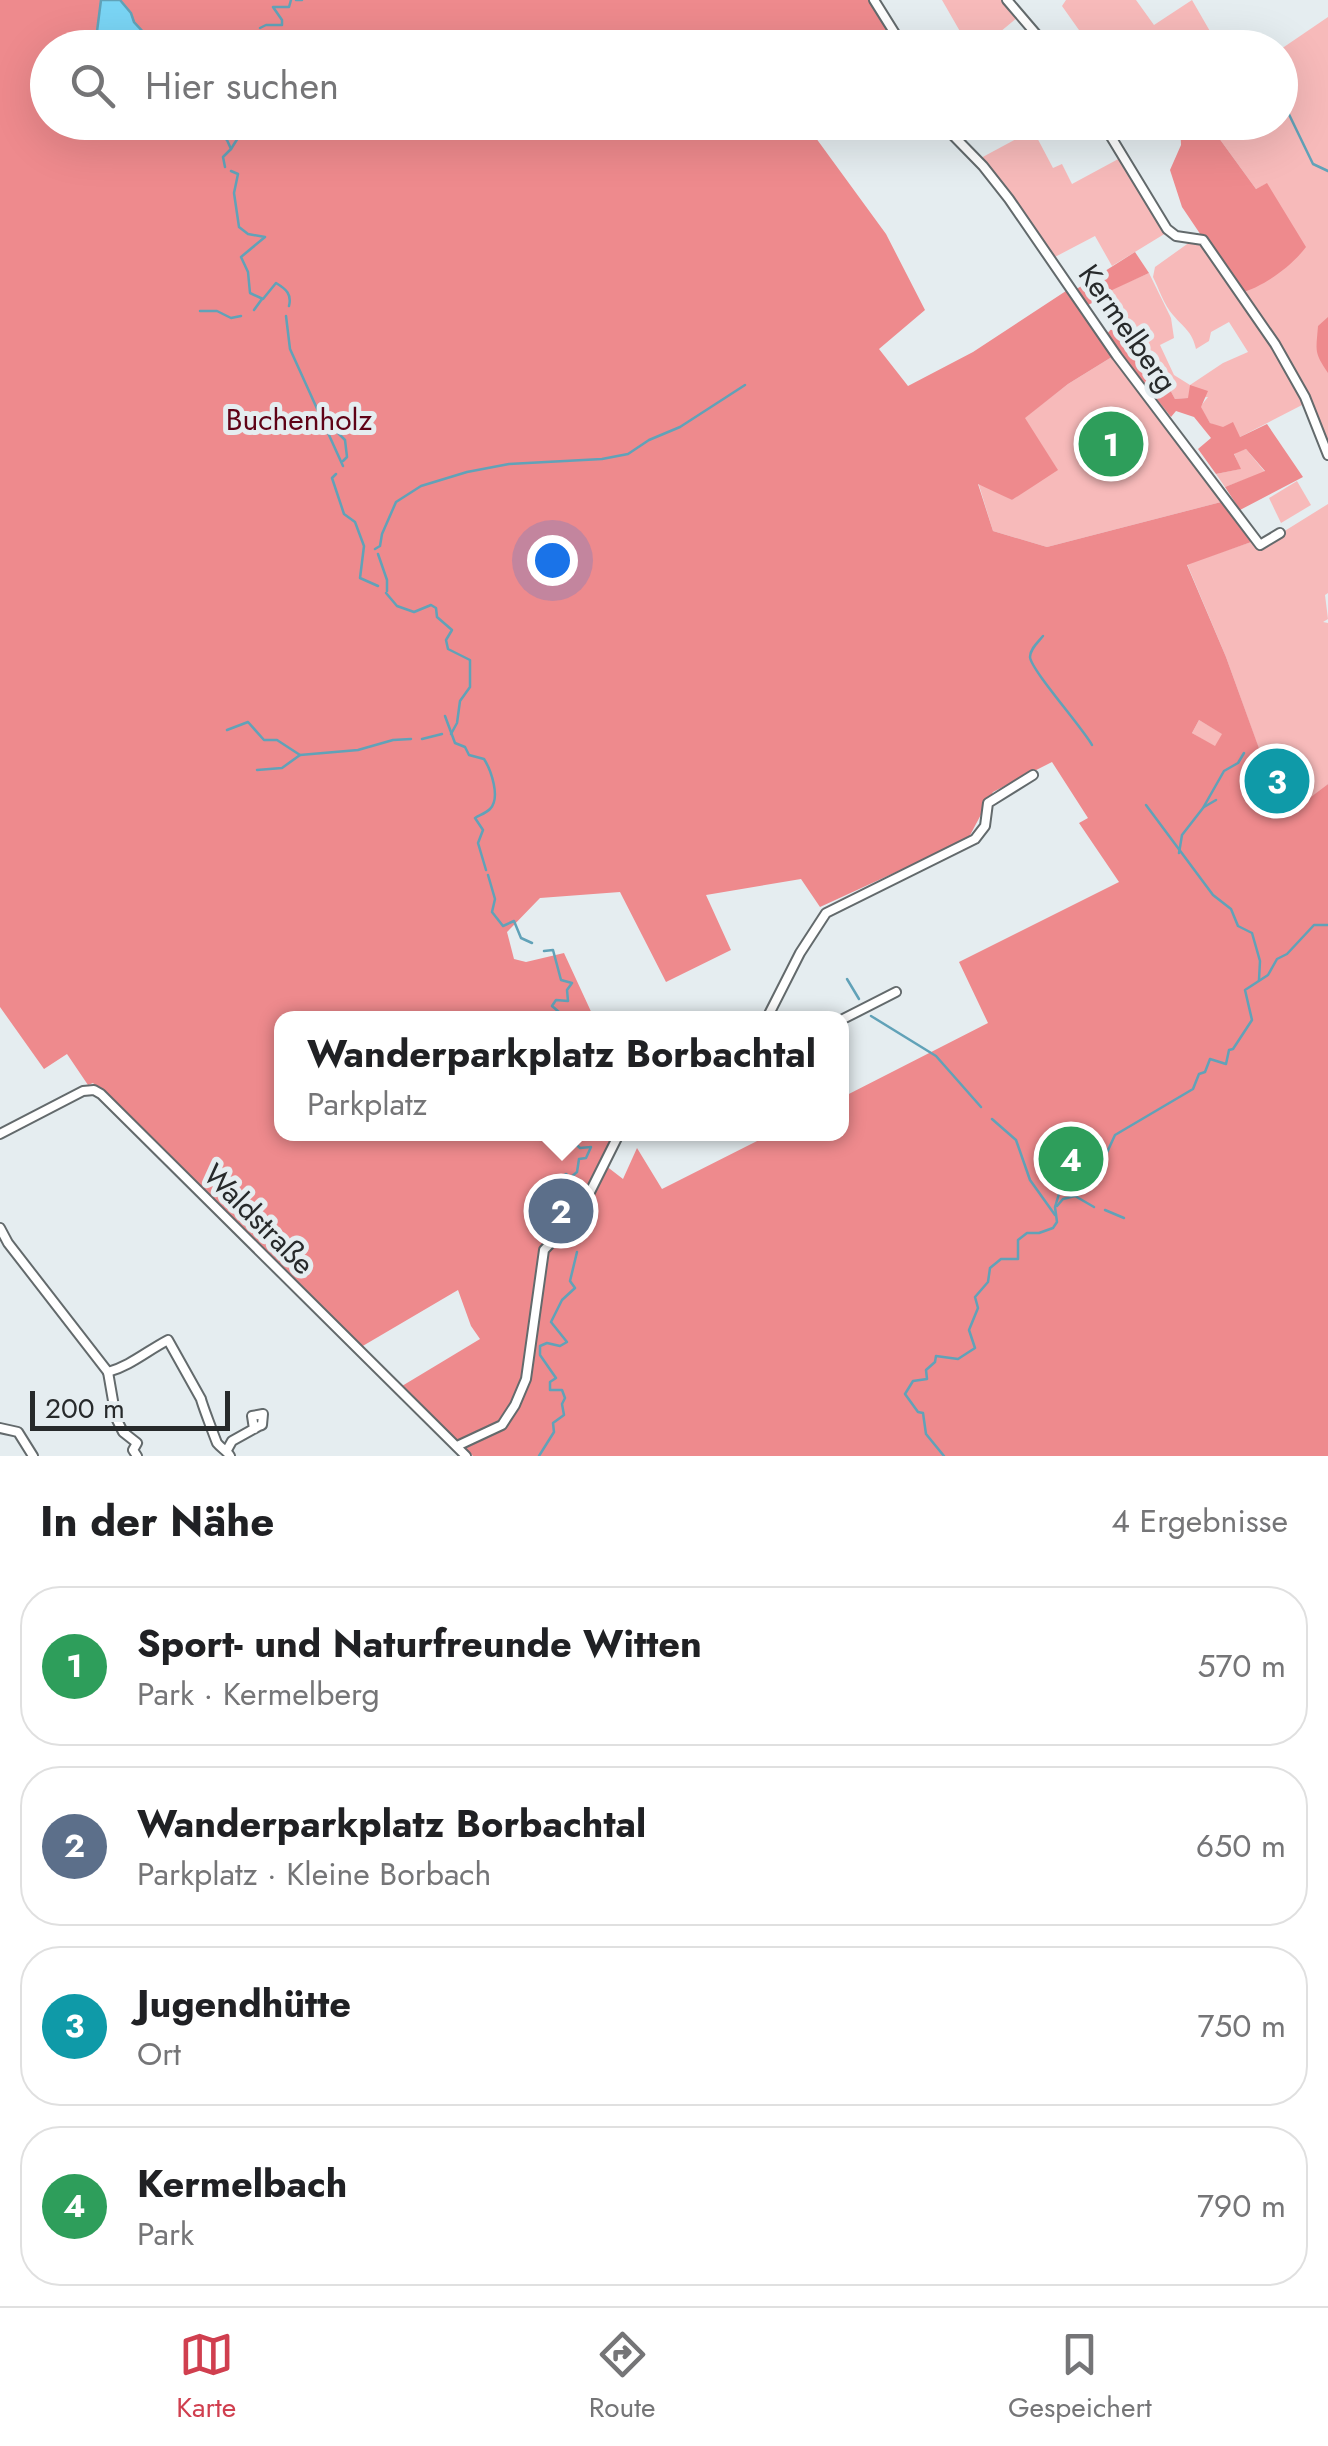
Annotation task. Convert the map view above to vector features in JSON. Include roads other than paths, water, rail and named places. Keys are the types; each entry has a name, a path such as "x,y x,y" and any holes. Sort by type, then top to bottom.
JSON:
{"street":[{"path":"874,0 893,30"},
{"path":"1008,0 1033,30"},
{"name":"Kermelberg","path":"957,140 992,177 1128,371 1260,545 1280,533"},
{"path":"1114,140 1167,229 1176,236 1203,240 1267,332 1305,397 1328,455"},
{"path":"771,1011 826,913 976,840 985,826 988,803 1033,775"},
{"path":"849,1016 896,992"},
{"name":"Waldstraße","path":"0,1134 84,1091 101,1094 466,1456"},
{"path":"457,1446 502,1425 515,1405 526,1379 544,1250 566,1229 591,1194 616,1141"},
{"path":"0,1228 108,1372 113,1410 123,1432 137,1444 133,1450 137,1456"},
{"path":"108,1372 129,1366 136,1356 168,1340 201,1399 218,1443 229,1453 232,1441 254,1430"},
{"path":"0,1428 18,1432 33,1456"}],"water":[{"path":"101,0 120,0 141,30 97,30"}],"waterway":[{"path":"260,28 282,25 273,7 289,7 291,0"},
{"path":"296,0 302,0"},
{"path":"1298,133 1313,164 1328,171"},
{"path":"225,167 223,157 231,149 227,140"},
{"path":"231,149 237,140"},
{"path":"231,171 238,174 234,193 239,227 248,234 265,237 241,257 248,272 250,293 263,299 276,283 287,292 289,306"},
{"path":"254,310 262,299"},
{"path":"200,311 217,311 231,318 241,316"},
{"path":"286,316 290,349 343,466"},
{"path":"375,549 380,546 396,502 421,486 509,464 628,454 680,427 745,385"},
{"path":"330,430 334,429 345,440 347,457 343,461"},
{"path":"336,474 332,478 344,514 355,522 364,546 360,578 378,586"},
{"path":"378,554 387,591"},
{"path":"386,593 397,606 414,612 431,605 436,608 437,617 452,630 446,640 448,649 470,660 470,687 460,701 451,734"},
{"path":"1043,636 1031,651 1033,664 1092,745"},
{"path":"445,716 455,743 465,747 469,755 484,759 492,777 493,804 475,818 483,830 478,843 486,870"},
{"path":"227,730 248,722 264,740 277,740 300,755 358,750 411,739"},
{"path":"422,739 442,734"},
{"path":"1179,853 1182,835 1224,771 1238,763 1244,753"},
{"path":"257,770 282,768 300,755"},
{"path":"1204,807 1216,800"},
{"path":"1146,805 1213,895 1231,909 1238,926 1252,933 1260,961 1259,980"},
{"path":"488,875 495,899 492,912 503,926 514,921 521,938 532,943"},
{"path":"944,1456 926,1434 923,1413 905,1394 913,1381 927,1379 926,1370 936,1356 958,1359 975,1348 969,1330 978,1308 975,1297 988,1282 990,1268 1001,1259 1018,1259 1018,1240 1027,1233 1053,1228 1066,1171 1081,1171 1104,1159 1115,1135 1193,1089 1210,1059 1226,1064 1229,1050 1252,1020 1245,990 1268,975 1277,959 1287,954 1314,925 1328,925"},
{"path":"544,951 553,950 561,980 572,983 567,990 568,1001 556,1000 552,1006 558,1011"},
{"path":"847,979 859,999"},
{"path":"871,1016 936,1056 981,1107"},
{"path":"992,1119 1016,1140 1030,1180 1055,1215"},
{"path":"570,1216 574,1210 572,1194 562,1181 563,1176 570,1178 577,1172 579,1159 586,1158 591,1147 580,1148 572,1141"},
{"path":"1057,1206 1063,1199 1075,1196 1094,1207"},
{"path":"1105,1210 1124,1218"},
{"path":"575,1227 581,1234"},
{"path":"539,1456 554,1432 553,1423 564,1415 565,1398 562,1390 550,1390 550,1382 556,1378 540,1355 540,1346 567,1342 551,1322 562,1300 575,1288 570,1281 577,1252"}],"place":[{"name":"Sport- und Naturfreunde Witten","path":"1111,444"},
{"name":"Jugendhütte","path":"1277,781"},
{"name":"Kermelbach","path":"1071,1159"},
{"name":"Wanderparkplatz Borbachtal","path":"561,1211"}],"park label":[{"name":"Buchenholz","path":"299,419"}]}
